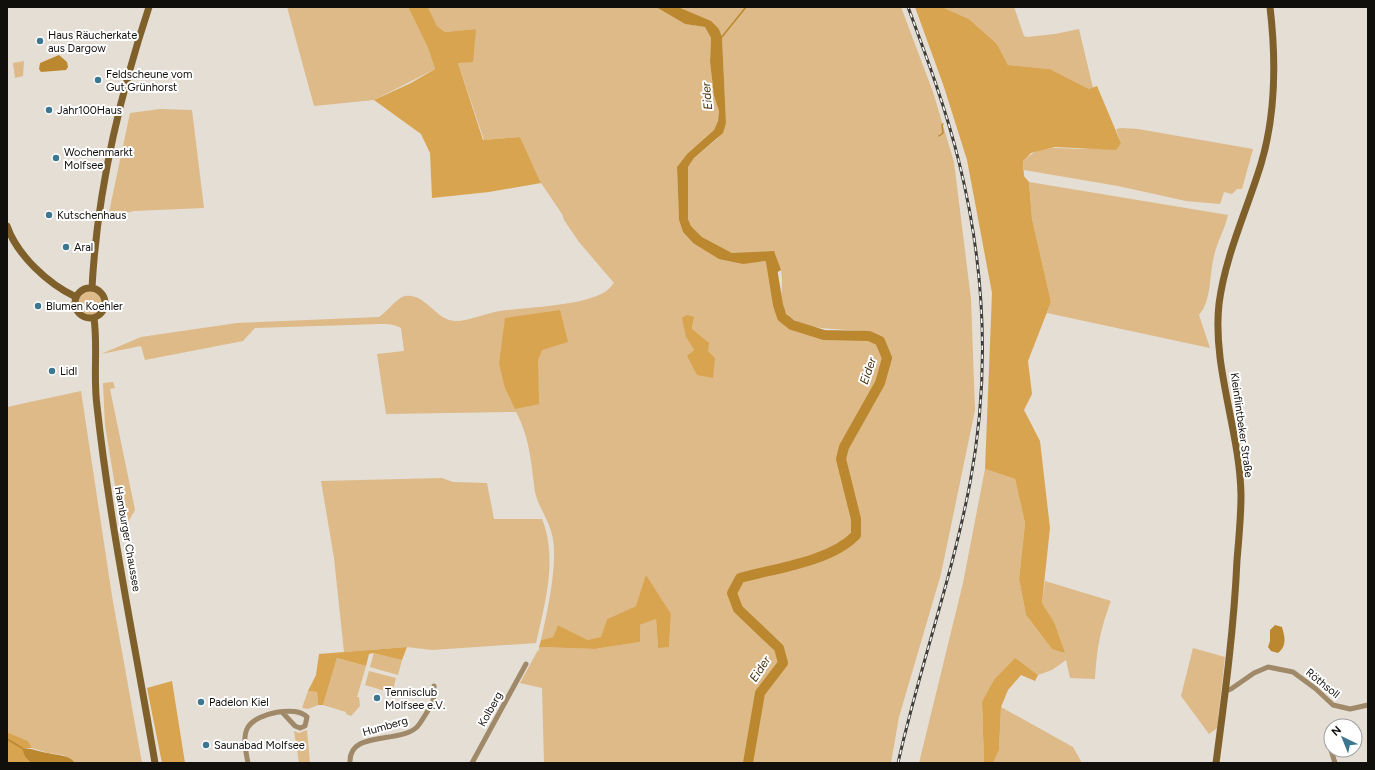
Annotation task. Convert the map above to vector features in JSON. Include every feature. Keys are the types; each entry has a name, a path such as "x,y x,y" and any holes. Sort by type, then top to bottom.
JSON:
{"main road":[{"path":"92,288 98,216 117,113 148,7"},
{"name":"Kleinflintbeker Straße","path":"1216,763 1233,626 1241,495 1236,444 1219,343 1219,304 1226,268 1262,162 1265,145 1272,96 1274,62 1270,7"},
{"path":"7,226 18,247 42,274 53,284 76,297"},
{"path":"92,288 101,293 105,302 102,312 94,318 85,318 78,313 74,306 76,297 82,290 92,288"},
{"name":"Hamburger Chaussee","path":"94,318 97,340 94,369 96,404 155,763"}],"street":[{"name":"Kolberg","path":"472,763 526,664"},
{"name":"Röthsoll","path":"1226,691 1260,669 1268,667 1293,672 1316,689 1333,705 1350,709 1368,705"},
{"name":"Humberg","path":"350,763 350,755 355,746 404,733 416,728 433,702 434,686"},
{"path":"248,763 245,742 249,726 255,720 264,715 282,712 303,713 307,717 305,726 300,728 295,726 282,712"}],"shaded area":[{"path":"287,7 408,7 428,48 435,69 374,100 314,106"},
{"path":"408,7 428,7 437,26 445,32 476,29 473,62 458,63 483,140 520,137 541,183 489,192 432,198 430,153 421,134 374,100 411,83 435,69 428,48"},
{"path":"428,7 656,7 685,24 705,27 711,38 710,62 714,96 719,111 718,121 714,130 687,154 677,167 679,220 683,232 693,243 759,262 765,261 768,264 773,298 777,312 786,325 807,333 884,342 877,336 866,332 813,327 790,317 785,312 783,307 781,295 782,277 780,268 767,251 732,253 702,237 691,226 688,219 688,167 694,158 718,138 726,123 722,37 719,29 678,7 901,7 933,92 954,162 971,299 975,410 941,574 899,717 891,763 544,763 542,688 520,683 538,650 539,651 539,647 595,649 640,642 640,625 656,619 658,647 669,647 671,614 636,606 607,619 601,638 588,640 558,625 553,637 541,640 552,585 554,555 553,542 551,531 536,497 527,441 521,422 516,412 386,414 377,354 404,351 401,328 388,324 380,324 255,328 243,341 145,360 141,346 101,354 141,337 237,323 379,317 398,299 405,296 419,298 448,320 455,321 466,320 500,311 569,303 595,297 605,292 614,283 579,242 564,220 562,214 541,183 520,137 484,140 458,63 476,29 445,32 437,26","holes":["694,317 692,329 708,351 694,350 686,337"]},
{"path":"656,7 678,7 711,21 719,29 722,37 726,123 723,133 694,158 688,167 688,219 691,226 702,237 732,253 774,251 781,270 771,276 768,264 765,261 743,264 719,259 693,243 683,232 679,220 677,167 687,154 714,130 718,121 719,111 714,96 710,62 711,38 705,27 685,24"},
{"path":"915,7 942,7 969,19 997,44 1008,65 1050,69 1089,89 1097,86 1121,143 1116,150 1055,147 1031,153 1023,161 1024,176 1029,182 1032,219 1051,302 1028,361 1032,394 1024,410 1040,441 1050,528 1042,603 1054,622 1065,653 1052,649 1026,615 1019,579 1025,523 1015,479 985,469 992,293 967,160 944,87"},
{"path":"942,7 1014,7 1024,36 1027,37 1055,34 1079,29 1093,88 1089,89 1050,69 1008,65 997,44 969,19"},
{"path":"59,55 67,62 68,67 66,70 41,72 39,69 40,63"},
{"path":"24,61 23,76 15,78 13,63"},
{"path":"160,109 192,110 204,208 134,211 108,217 130,113"},
{"path":"1116,129 1138,129 1253,149 1242,189 1237,189 1232,194 1224,192 1220,204 1186,201 1118,186 1024,170 1023,161 1030,155 1043,149 1086,149 1121,143"},
{"path":"1029,182 1228,215 1212,263 1210,287 1206,302 1199,315 1210,348 1047,313 1051,302 1032,219"},
{"path":"90,291 95,292 101,298 101,308 95,314 90,315 85,314 79,308 78,303 79,298 85,292"},
{"path":"560,310 568,342 542,350 538,360 539,404 515,409 505,388 499,364 505,318"},
{"path":"687,315 694,317 692,329 709,343 708,351 715,358 713,378 697,375 687,356 694,350 686,337 682,318"},
{"path":"113,382 115,388 110,389 135,510 124,529 121,522 105,425 103,383"},
{"path":"81,391 112,596 142,763 75,763 63,755 48,753 32,748 28,741 7,732 7,407"},
{"path":"985,469 1015,479 1025,523 1019,579 1026,615 1052,649 1054,622 1042,603 1045,581 1111,601 1100,639 1095,679 1070,678 1066,660 1052,670 1038,675 1028,668 982,702 984,763 919,763 963,583"},
{"path":"442,478 453,482 487,483 494,519 542,519 547,534 550,565 546,597 536,643 432,650 407,647 344,652 334,558 321,481"},
{"path":"646,575 671,614 669,647 658,648 656,619 640,625 640,642 595,649 539,647 541,640 553,637 558,625 588,640 601,637 607,619 636,606"},
{"path":"1275,625 1282,627 1284,638 1283,647 1278,653 1271,651 1268,647 1270,641 1270,630"},
{"path":"407,647 402,660 374,653 369,654 366,666 337,658 323,705 318,705 317,692 308,691 316,675 319,654"},
{"path":"1193,648 1225,657 1217,728 1209,734 1181,696"},
{"path":"374,652 402,660 398,675 370,667"},
{"path":"337,658 366,666 357,697 359,697 360,706 351,716 346,714 346,712 323,705"},
{"path":"1015,658 1038,675 1035,681 1021,675 1008,690 1001,707 999,750 993,763 984,763 982,702 994,680"},
{"path":"369,671 396,678 392,693 365,685"},
{"path":"172,681 185,763 162,763 147,688"},
{"path":"308,691 317,692 318,705 308,709 302,708"},
{"path":"1001,707 1073,747 1082,763 993,763 999,750"},
{"path":"307,730 310,763 299,763 294,731 299,733"},
{"path":"7,732 28,741 32,748 23,748 25,757 31,763 7,763"},
{"path":"22,748 66,757 75,763 31,763 25,757"}],"waterway":[{"path":"721,38 746,7"},
{"path":"939,136 943,133 943,124"},
{"name":"Eider","path":"748,763 760,693 783,663 779,648 738,609 732,593 740,578 817,558 832,552 856,535 856,519 841,459 844,447 880,383 887,358 880,341 869,336 824,335 792,325 782,317 778,305 771,262"},
{"path":"7,739 22,748"}],"railway":[{"path":"898,763 906,728 945,589 963,518 976,443 982,363 982,322 979,282 968,202 959,162 942,103 908,7"}],"place":[{"name":"Haus Räucherkate aus Dargow","path":"40,41"},
{"name":"Feldscheune vom Gut Grünhorst","path":"98,80"},
{"name":"Jahr100Haus","path":"49,110"},
{"name":"Wochenmarkt Molfsee","path":"56,158"},
{"name":"Kutschenhaus","path":"49,215"},
{"name":"Aral","path":"66,247"},
{"name":"Blumen Koehler","path":"38,306"},
{"name":"Lidl","path":"52,371"},
{"name":"Tennisclub Molfsee e.V.","path":"377,698"},
{"name":"Padelon Kiel","path":"201,702"},
{"name":"Saunabad Molfsee","path":"206,745"}]}
